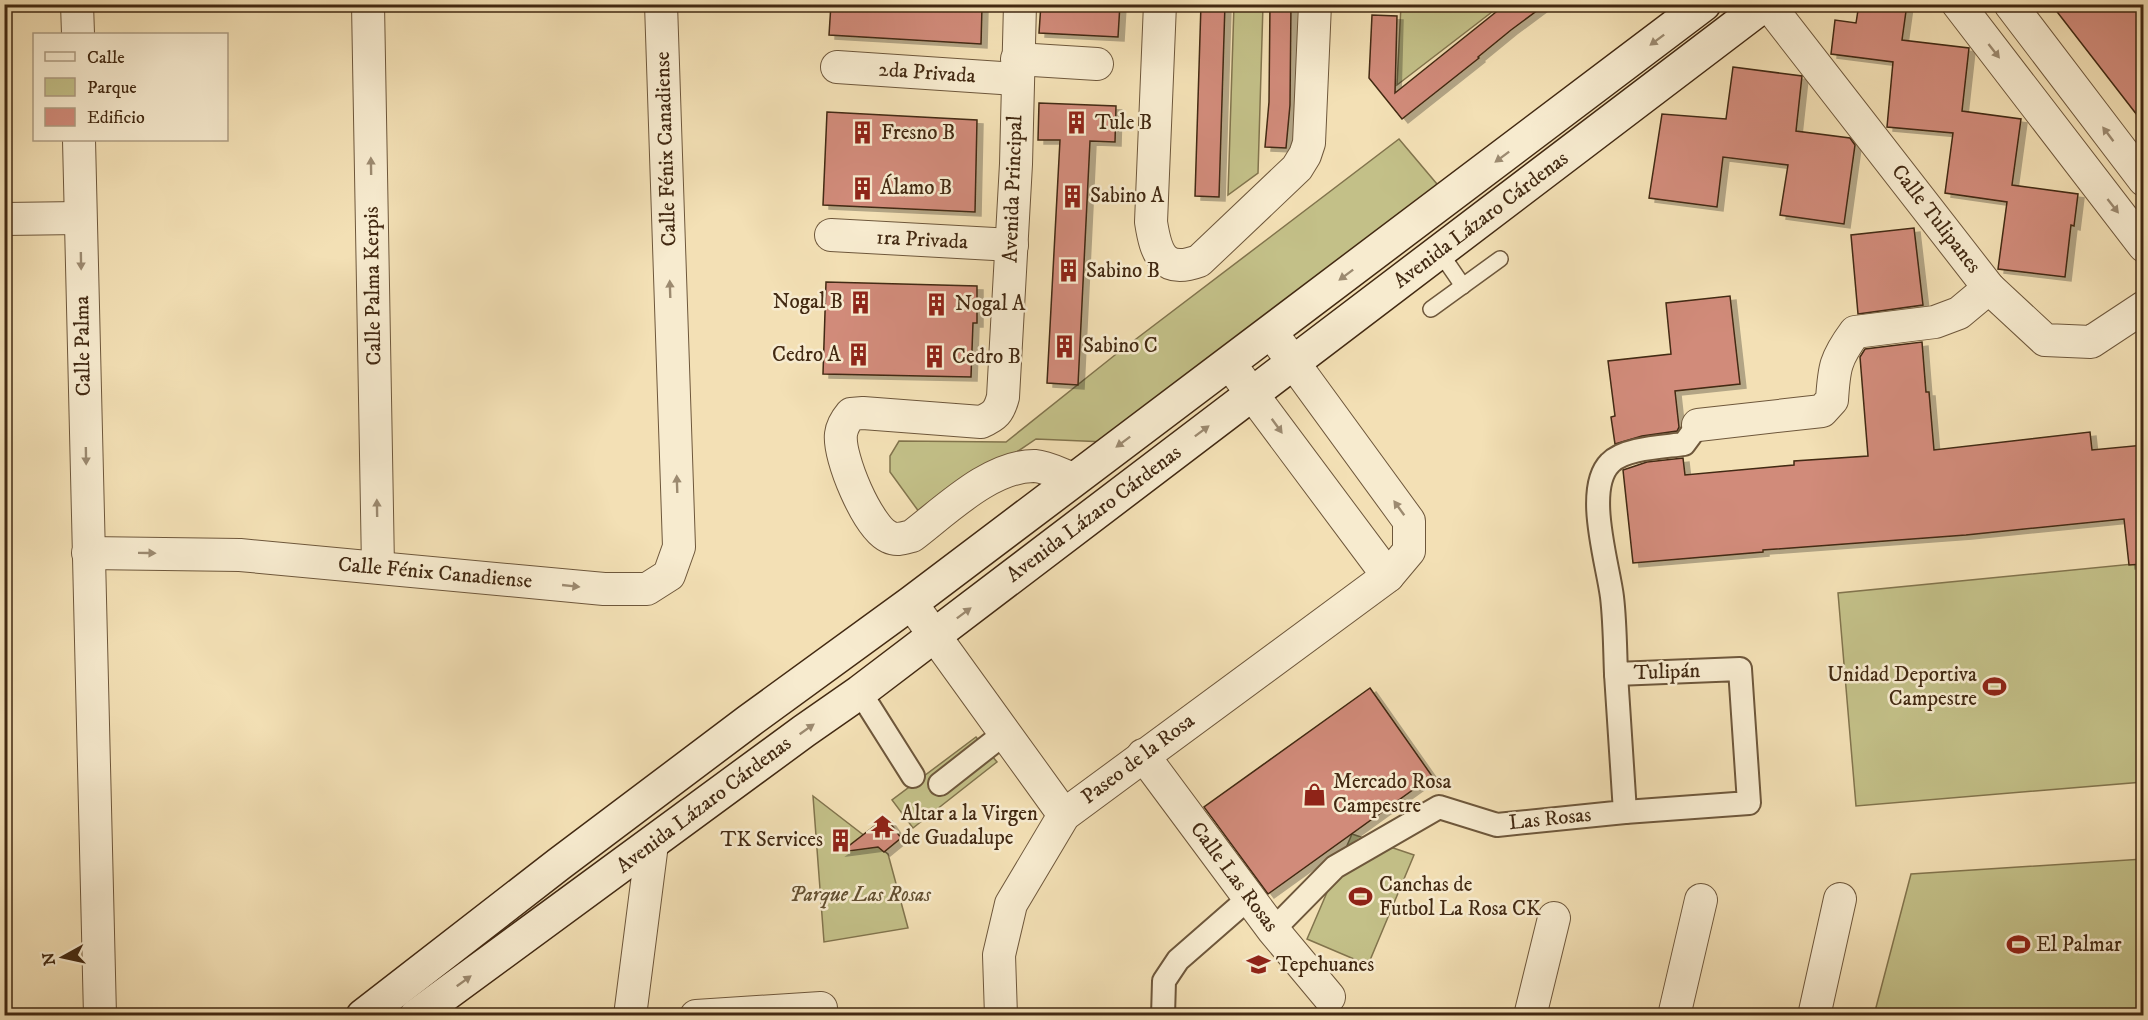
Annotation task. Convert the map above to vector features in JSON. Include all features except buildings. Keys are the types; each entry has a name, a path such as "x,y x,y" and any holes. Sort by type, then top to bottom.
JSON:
{"main road":[{"name":"Avenida Lázaro Cárdenas","path":"363,1016 578,849 911,603 1704,4"},
{"name":"Avenida Lázaro Cárdenas","path":"416,1016 935,636 1766,4"}],"street":[{"path":"77,4 78,33"},
{"name":"Calle Palma Kerpis","path":"368,4 378,567"},
{"name":"Calle Fénix Canadiense","path":"88,553 240,555 604,589 646,589 669,575 679,547 661,4"},
{"name":"Avenida Principal","path":"1020,4 1012,245 1003,397 999,410 996,415 981,422 851,414 841,434 842,448 850,481 875,524 887,537 897,540 912,536 988,478 1010,468 1036,466 1074,479"},
{"path":"1160,4 1151,222 1154,243 1161,258 1172,265 1186,266 1199,261 1297,168 1305,155 1309,143 1315,4"},
{"name":"Calle Tulipanes","path":"1766,4 1989,288 2045,340 2091,342 2144,307"},
{"path":"1958,4 2144,246"},
{"path":"2010,4 2144,180"},
{"name":"2da Privada","path":"837,67 1017,69 1097,64"},
{"name":"Calle Palma","path":"79,141 88,553"},
{"path":"4,219 80,218"},
{"name":"1ra Privada","path":"831,235 1012,245"},
{"path":"1698,425 1822,411 1832,400 1834,368 1841,350 1855,332 1935,322 1959,313 1989,288"},
{"name":"Paseo de la Rosa","path":"1000,1016 999,955 1011,904 1065,815 1143,755 1388,576 1409,551 1409,521 1271,332"},
{"path":"1229,363 1388,576"},
{"name":"Tulipán","path":"1625,812 1749,803 1740,669 1616,675 1612,596 1598,516 1599,482 1609,464 1624,454 1684,444 1698,425"},
{"path":"88,553 100,1016"},
{"path":"911,603 1065,815"},
{"path":"1616,675 1625,812"},
{"path":"860,692 913,776"},
{"path":"940,784 1005,733"},
{"name":"Calle Las Rosas","path":"1143,755 1273,930 1329,997"},
{"name":"Las Rosas","path":"1273,930 1335,867 1439,807 1497,825 1625,812"},
{"path":"630,1016 652,844"},
{"path":"1163,1016 1164,981 1178,960 1249,898"},
{"path":"1814,1016 1840,899"},
{"path":"1674,1016 1701,900"},
{"path":"1530,1016 1554,918"},
{"path":"696,1016 821,1008"}],"lane":[{"path":"1439,251 1462,286"},
{"path":"1431,309 1500,259"}],"green space":[{"path":"1401,4 1501,5 1397,85"},
{"path":"1234,5 1263,5 1258,173 1228,195"},
{"path":"1399,139 1442,190 1106,442 1036,439 922,516 890,472 890,456 899,441 1006,442 1115,355"},
{"name":"Unidad Deportiva Campestre","path":"2143,563 2143,782 1856,806 1838,593"},
{"path":"976,737 997,762 913,828 892,800"},
{"name":"Parque Las Rosas","path":"813,796 888,854 908,928 824,942"},
{"name":"Canchas de Futbol La Rosa CK","path":"1352,834 1414,855 1368,965 1307,939"},
{"name":"El Palmar","path":"2143,859 2143,1015 1874,1015 1911,874"}],"place":[{"name":"Tule B","path":"1077,123"},
{"name":"Fresno B","path":"863,133"},
{"name":"Álamo B","path":"862,188"},
{"name":"Sabino A","path":"1072,196"},
{"name":"Sabino B","path":"1068,271"},
{"name":"Nogal B","path":"861,302"},
{"name":"Nogal A","path":"937,304"},
{"name":"Sabino C","path":"1065,346"},
{"name":"Cedro A","path":"859,355"},
{"name":"Cedro B","path":"934,357"},
{"name":"Unidad Deportiva Campestre","path":"1995,687"},
{"name":"Mercado Rosa Campestre","path":"1315,794"},
{"name":"Altar a la Virgen de Guadalupe","path":"883,826"},
{"name":"TK Services","path":"841,840"},
{"name":"Canchas de Futbol La Rosa CK","path":"1361,897"},
{"name":"El Palmar","path":"2018,945"},
{"name":"Tepehuanes","path":"1258,965"}]}
